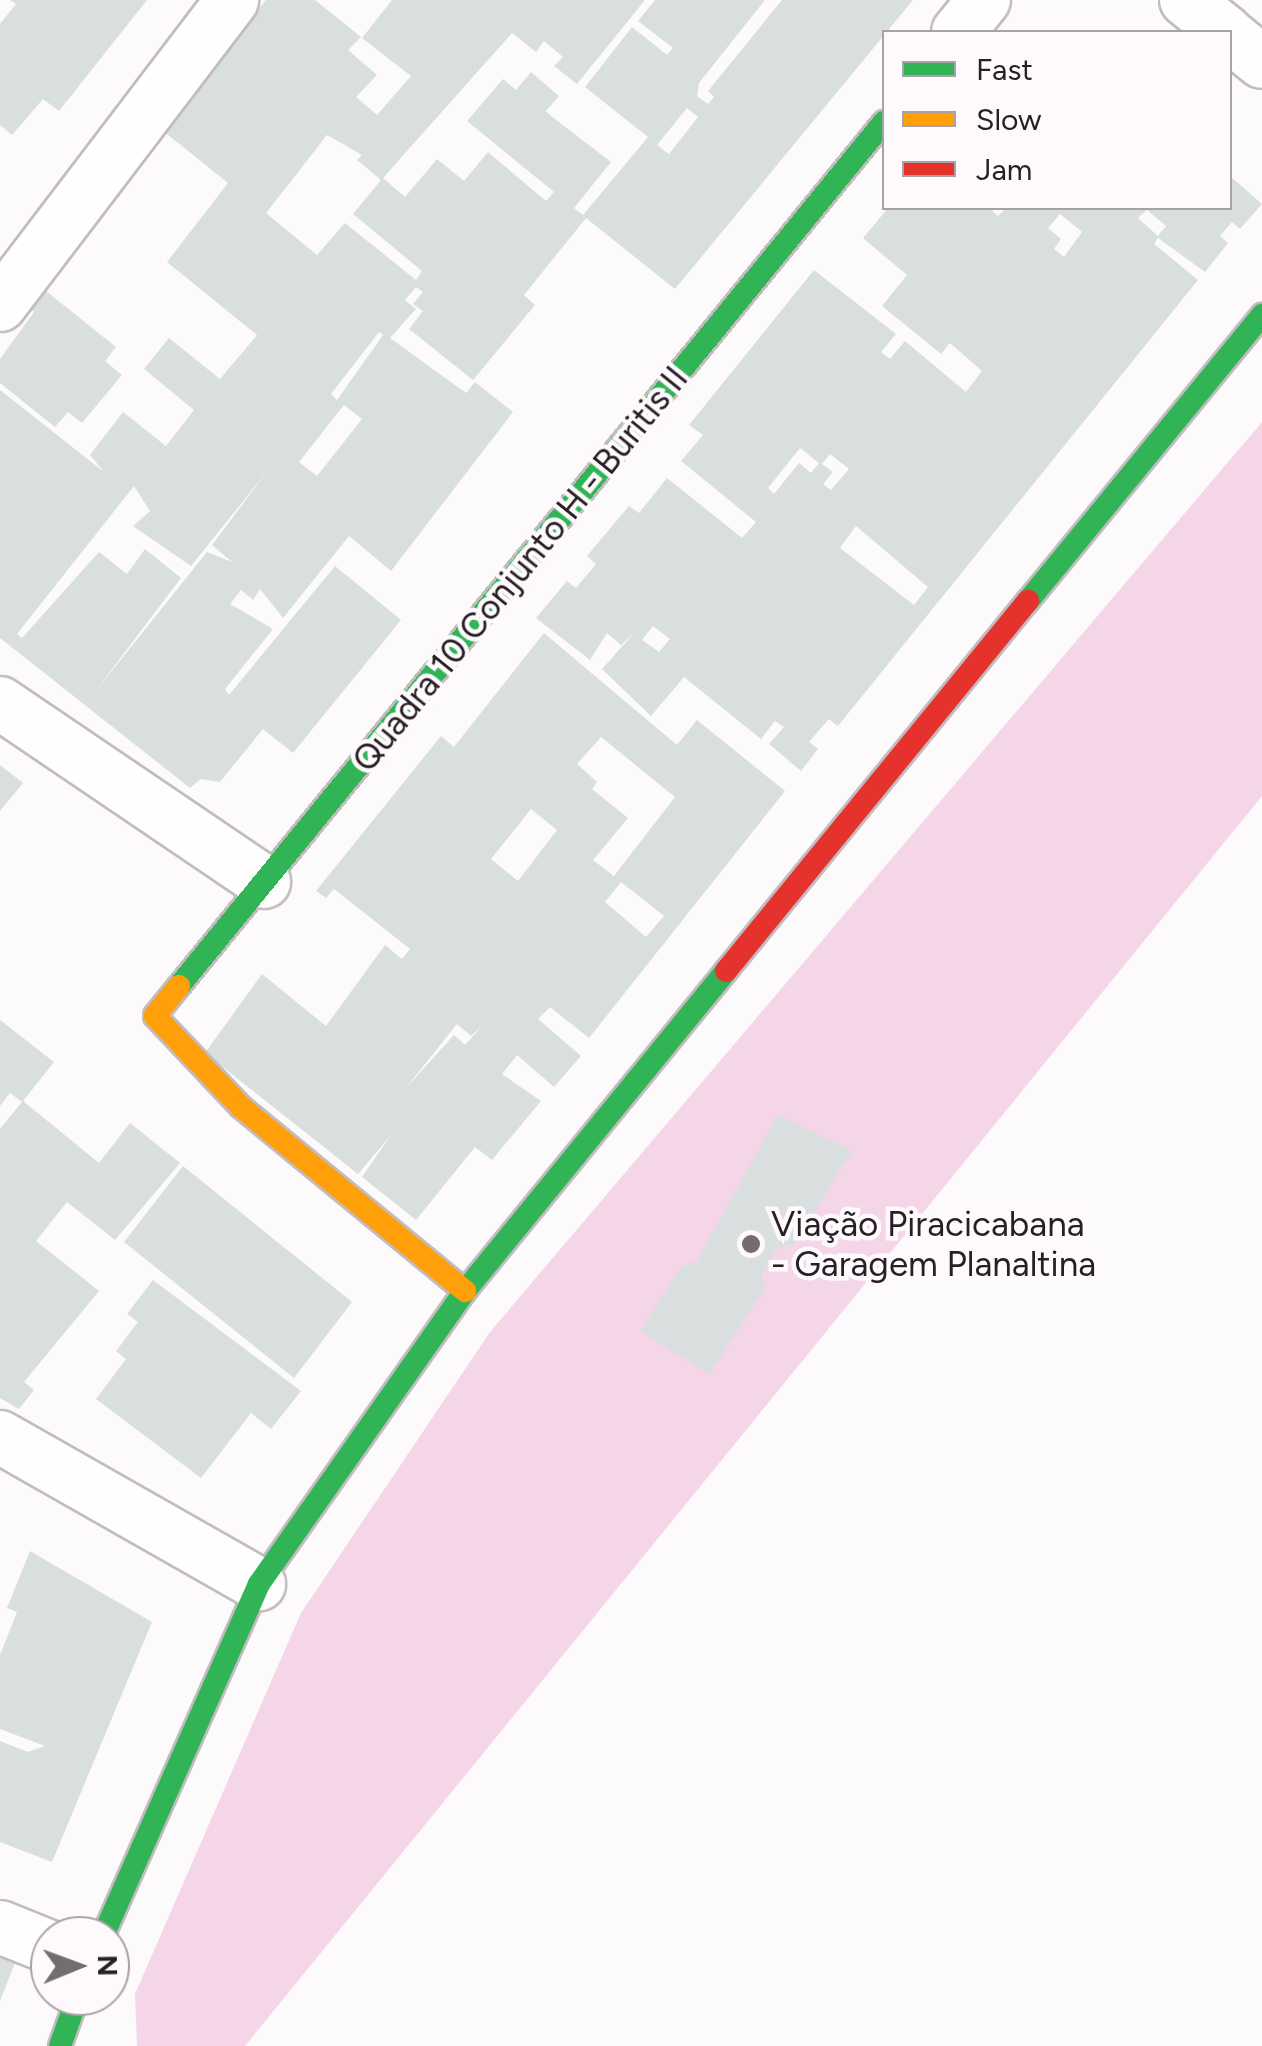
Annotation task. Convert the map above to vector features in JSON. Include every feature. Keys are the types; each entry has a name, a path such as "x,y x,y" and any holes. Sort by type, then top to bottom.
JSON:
{"street":[{"path":"0,305 232,0"},
{"path":"960,30 984,0"},
{"path":"1186,0 1223,30"},
{"path":"1232,37 1262,62"},
{"name":"Quadra 10 Conjunto H - Buritis II","path":"465,1291 241,1107 156,1016 882,124"},
{"path":"112,1916 259,1584 465,1291 1262,315"},
{"path":"0,703 264,882"},
{"path":"0,1437 259,1584"},
{"path":"0,1927 30,1939"},
{"path":"60,2046 71,2016"}],"shaded area":[{"path":"1262,422 1262,796 245,2046 137,2046 135,1994 301,1613 490,1332"}],"building":[{"path":"10,0 147,0 59,111 43,99 12,135 0,125 0,24 16,4"},
{"path":"266,0 315,0 361,37 348,50 377,75 356,97 377,115 411,76 362,38 392,0 645,0 577,84 554,66 563,57 544,41 536,52 512,33 383,178 405,197 437,159 464,181 488,152 546,201 554,192 467,121 503,79 516,90 531,72 559,96 546,111 611,162 574,208 583,215 648,137 585,87 632,27 667,55 673,48 638,21 655,0 765,0 699,83 697,96 708,104 714,97 708,91 782,0 913,0 888,30 882,30 882,38 675,289 586,218 524,295 535,305 473,380 409,329 423,311 413,304 423,292 416,287 405,300 416,309 390,338 466,393 475,382 513,412 391,571 349,536 283,618 260,589 253,600 241,590 230,604 273,629 225,689 229,695 335,566 401,620 293,753 263,729 220,782 201,779 190,788 0,638 0,390 104,472 90,455 123,412 166,446 194,410 144,369 169,338 220,379 257,335 167,262 228,183 162,130","holes":["687,108 698,117 669,154 657,145","327,135 362,155 357,160 381,180 353,214 422,271 416,280 345,223 317,255 266,213","379,332 383,335 337,400 331,394","344,405 362,419 317,476 299,462","269,469 212,545 232,562 207,552 94,693 181,578 145,549 127,574 99,552 22,638 17,634 134,486 150,511 133,526 191,566"]},
{"path":"1232,178 1262,204 1240,229 1232,222 1220,236 1228,243 1205,272 1158,238 1154,244 1198,280 838,726 829,719 809,742 818,749 801,771 769,744 784,727 775,721 761,739 684,677 651,716 602,669 634,633 621,645 607,633 590,660 536,618 567,581 576,588 596,564 587,556 629,506 639,513 667,478 742,538 756,522 681,461 703,435 689,425 814,270 896,334 881,352 890,359 905,341 966,392 982,371 950,343 941,354 882,306 907,275 863,238 886,210 991,210 998,216 1004,210 1147,210 1232,210","holes":["1147,210 1166,226 1158,236 1138,218","1060,214 1082,232 1064,257 1054,249 1061,239 1048,228","800,448 819,463 811,473 799,463 774,494 768,488","830,454 849,469 831,490 823,484 833,472 822,464","856,526 928,587 914,605 840,548","653,626 670,639 659,652 642,640"]},
{"path":"36,283 116,347 105,361 122,375 82,423 68,412 55,427 0,383 0,359 34,312 21,302"},
{"path":"544,633 677,745 697,720 785,791 589,1038 550,1007 538,1019 581,1056 554,1087 517,1055 502,1074 541,1101 492,1160 475,1147 416,1220 362,1177 391,1135 358,1174 205,1053 262,974 326,1026 385,945 402,959 410,949 334,889 326,898 316,891 441,736 454,747","holes":["601,737 675,797 614,876 593,860 628,818 592,789 597,782 577,764","531,809 557,830 518,881 491,859","621,882 664,916 646,937 605,902","457,1024 471,1036 483,1025 465,1045 454,1035 405,1089"]},
{"path":"0,765 23,783 0,811"},
{"path":"0,1020 54,1062 23,1101 99,1163 130,1123 180,1163 115,1240 67,1202 36,1241 99,1291 24,1382 34,1390 19,1409 0,1398 0,1129 22,1102 10,1093 0,1106"},
{"name":"Viação Piracicabana - Garagem Planaltina","path":"778,1115 852,1151 793,1245 778,1247 762,1273 765,1289 709,1374 640,1331 682,1266 697,1261"},
{"path":"183,1166 352,1302 294,1378 124,1242"},
{"path":"153,1280 301,1391 271,1429 251,1413 201,1478 96,1399 126,1359 116,1351 138,1322 127,1314"},
{"path":"30,1551 152,1622 52,1862 0,1842 0,1741 28,1752 45,1746 0,1729 0,1655 17,1612 7,1608"},
{"path":"0,1941 19,1953 0,2001"}],"traffic: fast":[{"path":"179,986 882,124"},
{"path":"1028,601 1262,315"},
{"path":"112,1916 259,1584 465,1291 726,971"},
{"path":"60,2046 71,2016"}],"traffic: slow":[{"path":"179,986 155,1016 241,1107 465,1291"}],"traffic: jam":[{"path":"726,971 1028,601"}],"place":[{"name":"Viação Piracicabana - Garagem Planaltina","path":"751,1244"}]}
